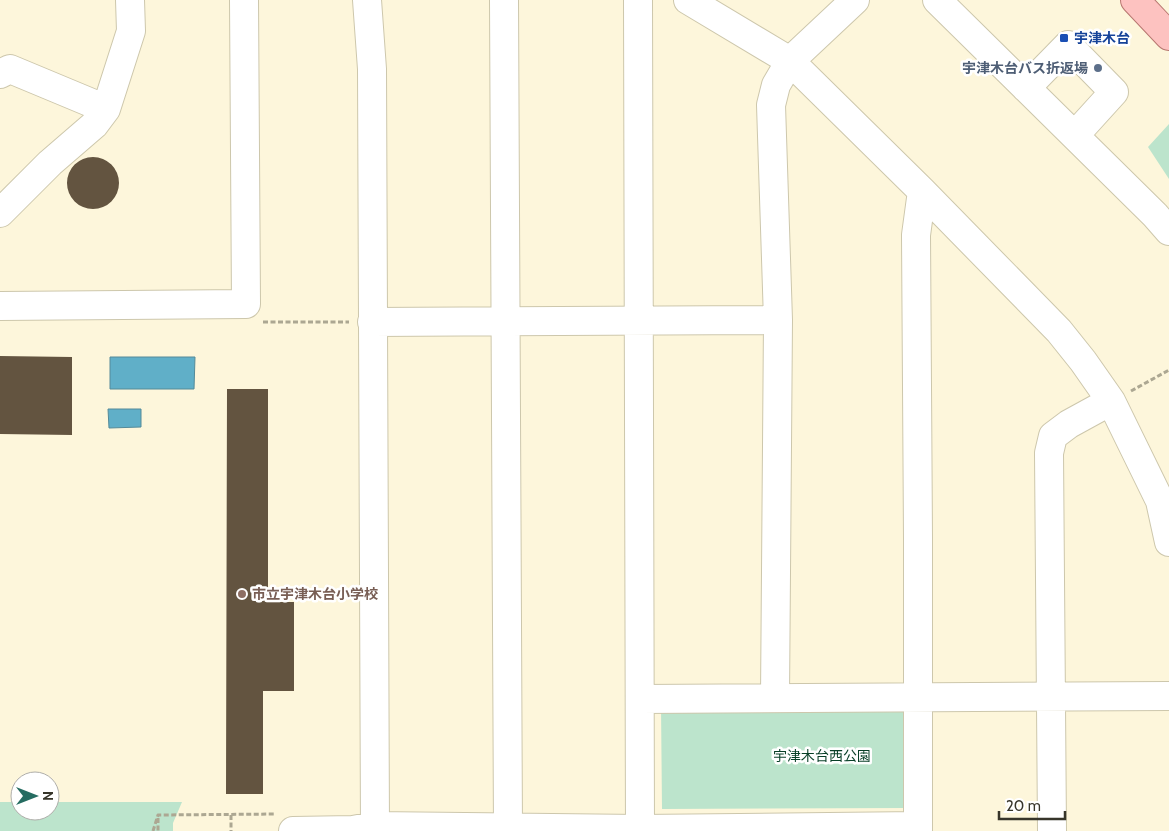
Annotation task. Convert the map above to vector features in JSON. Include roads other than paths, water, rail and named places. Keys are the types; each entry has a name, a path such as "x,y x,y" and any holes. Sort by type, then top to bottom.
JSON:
{"main road":[{"path":"1135,0 1169,36"}],"street":[{"path":"0,213 50,163 94,125 106,109 131,31 130,0"},
{"path":"0,306 246,304 244,0"},
{"path":"367,0 372,69 374,828"},
{"path":"504,0 508,830"},
{"path":"638,0 640,830"},
{"path":"688,0 790,61 922,191 1059,332 1083,361 1111,402 1160,501 1169,542"},
{"path":"775,698 778,320 771,105 776,85 790,61 855,0"},
{"path":"938,0 1169,231"},
{"path":"1026,88 1068,45 1114,92 1074,135"},
{"path":"0,74 10,69 106,109"},
{"path":"293,831 374,828 508,830 918,829 916,235 922,191"},
{"path":"372,322 778,320"},
{"path":"1052,831 1049,453 1053,436 1069,424 1111,402"},
{"path":"641,699 1169,696"}],"water":[{"path":"110,357 195,357 194,389 110,389"},
{"path":"108,409 141,409 141,427 109,428"}],"place":[{"name":"宇津木台","path":"1064,38"},
{"name":"宇津木台バス折返場","path":"1098,68"},
{"name":"市立宇津木台小学校","path":"242,594"}],"park label":[{"name":"宇津木台西公園","path":"822,756"}]}
